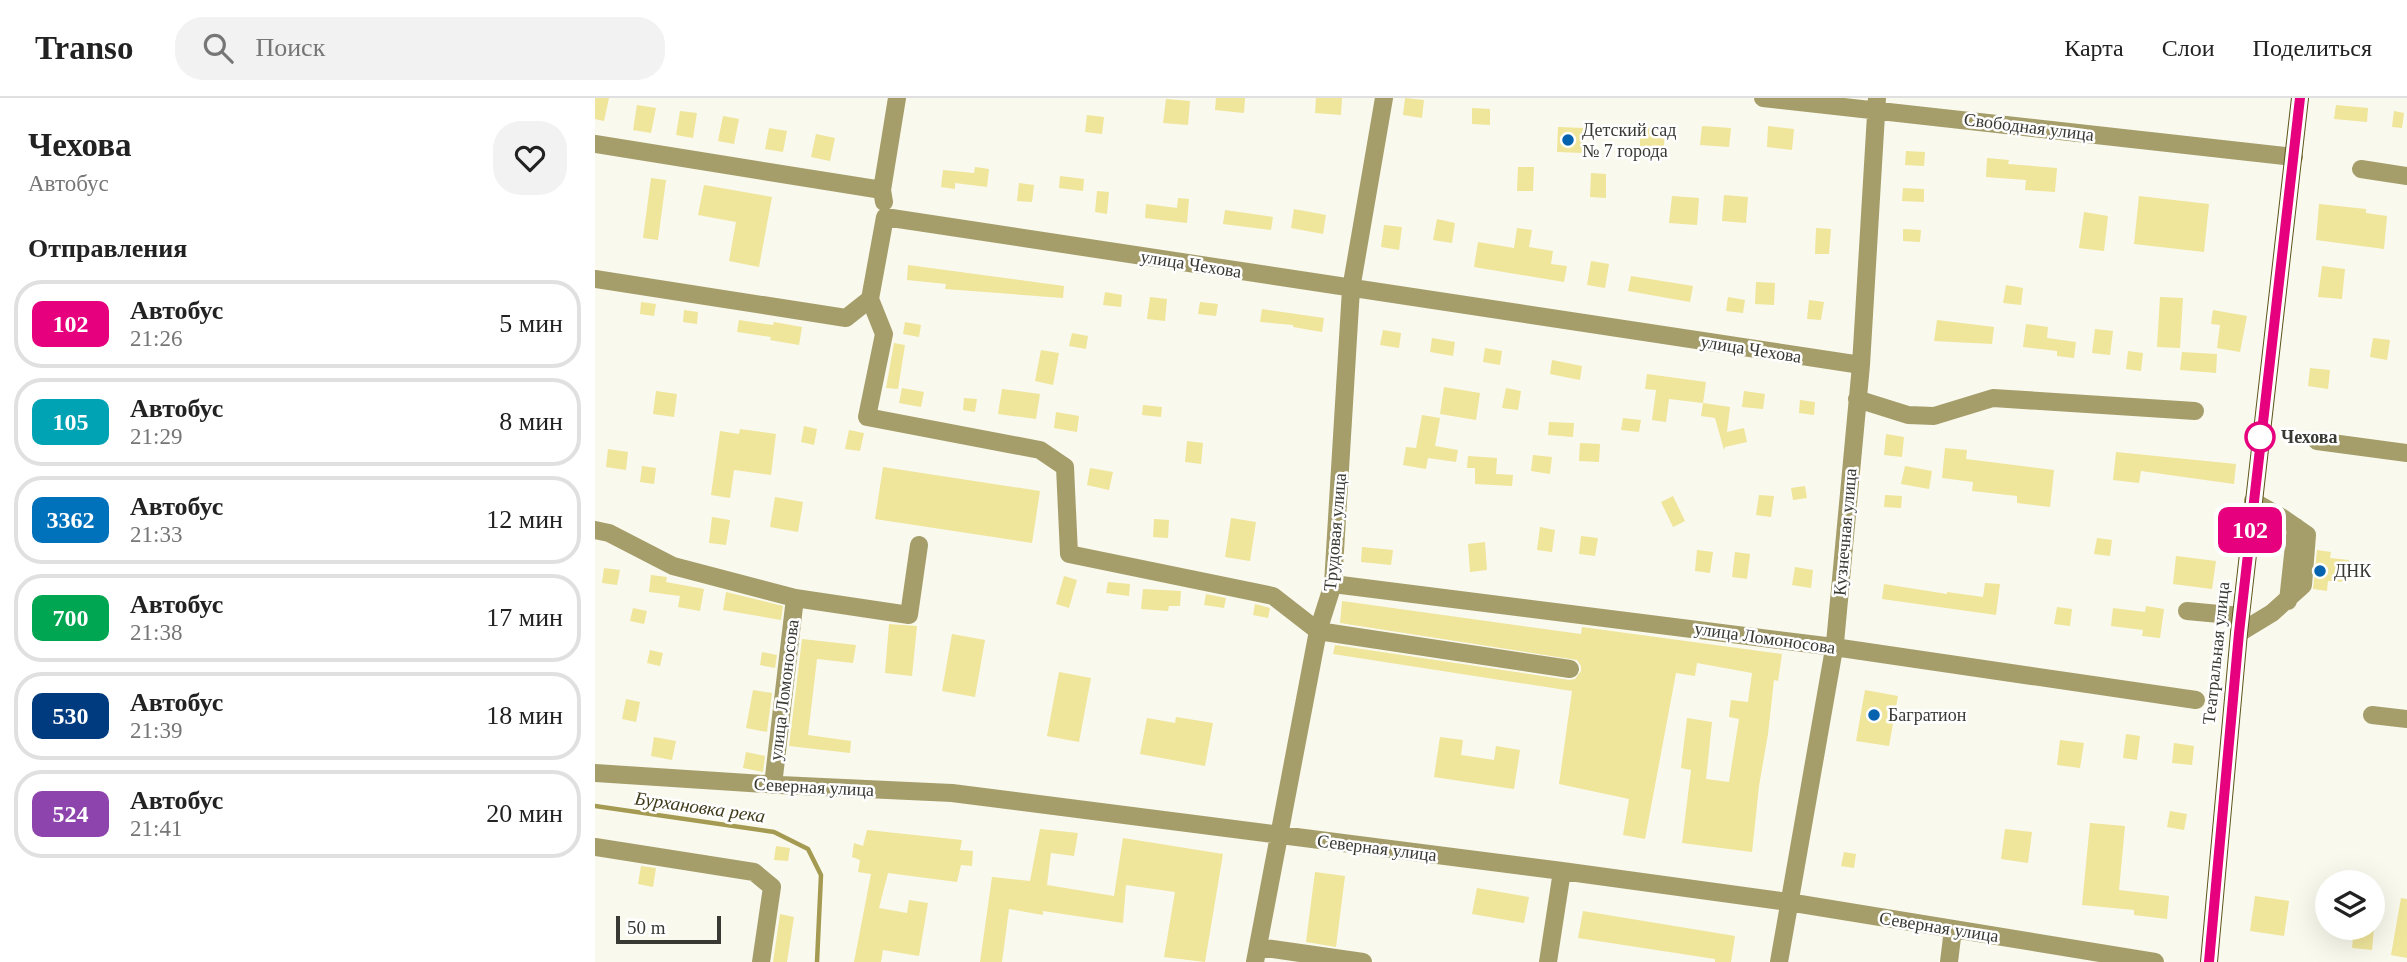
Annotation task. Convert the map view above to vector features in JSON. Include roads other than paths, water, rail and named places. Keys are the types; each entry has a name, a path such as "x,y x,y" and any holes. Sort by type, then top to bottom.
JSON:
{"main road":[{"name":"Театральная улица","path":"2209,962 2253,501 2300,98"}],"street":[{"path":"897,98 882,190 885,217 870,299 884,334 867,417 1040,450 1065,467 1069,554 1273,596 1318,631 1570,669"},
{"name":"Трудовая улица","path":"1257,954 1318,631 1333,583 1351,289 1384,98"},
{"name":"Свободная улица","path":"1763,98 1877,104 2294,157"},
{"name":"Кузнечная улица","path":"1779,962 1834,647 1861,365 1877,104"},
{"path":"595,144 882,190"},
{"path":"2361,169 2407,176"},
{"name":"улица Чехова","path":"885,217 1861,365"},
{"path":"595,279 846,318 870,299"},
{"path":"1857,399 1908,415 1934,416 1993,398 2195,411"},
{"path":"2317,441 2407,453"},
{"path":"2187,611 2240,625 2288,601 2303,585 2307,535 2253,501"},
{"name":"улица Ломоносова","path":"595,530 610,533 673,566 795,598 772,785"},
{"path":"795,598 909,615 919,545"},
{"name":"улица Ломоносова","path":"1333,583 1834,647 2196,700"},
{"path":"2372,715 2407,719"},
{"name":"Северная улица","path":"595,773 952,793 1788,902 2155,962"},
{"path":"595,848 754,872 772,887 761,962"},
{"path":"1548,962 1562,871"},
{"path":"1949,962 1954,929"},
{"path":"1257,954 1363,962"}],"waterway":[{"name":"Бурхановка река","path":"595,806 774,832 808,849 821,875 817,962"}],"place":[{"name":"Детский сад № 7 города","path":"1568,140"},
{"name":"Чехова","path":"2260,437"},
{"name":"ДНК","path":"2320,571"},
{"name":"Багратион","path":"1874,715"}]}
